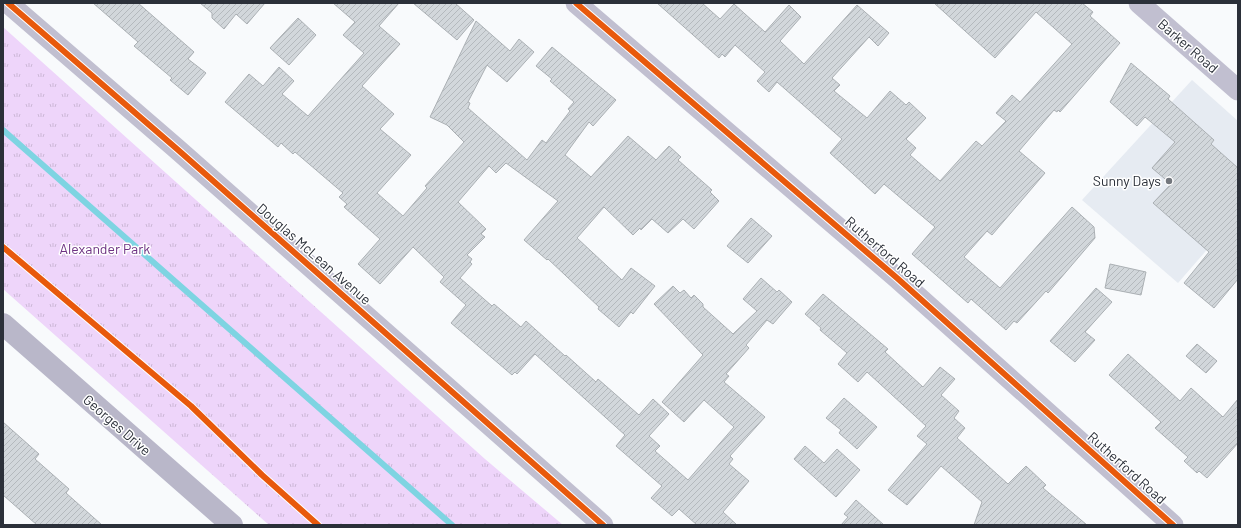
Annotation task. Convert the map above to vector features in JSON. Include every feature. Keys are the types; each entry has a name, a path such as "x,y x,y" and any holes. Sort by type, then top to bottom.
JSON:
{"main road":[{"name":"Georges Drive","path":"3,324 232,525"}],"street":[{"name":"Douglas McLean Avenue","path":"8,3 177,149 603,525"},
{"name":"Rutherford Road","path":"576,3 897,278 1173,525"},
{"name":"Barker Road","path":"1139,3 1238,90"}],"shaded area":[{"name":"Sunny Days","path":"1192,80 1238,121 1238,214 1178,283 1082,200"}],"green space":[{"name":"Alexander Park","path":"3,27 485,459 563,525 269,525 3,289"}],"building":[{"path":"93,3 138,3 194,52 188,59 206,73 188,95 170,80 172,78 134,46 138,42"},
{"path":"200,3 265,3 247,24 236,14 224,29 212,18 212,13"},
{"path":"333,3 399,3 379,26 400,44 362,86 394,114 380,129 411,155 377,193 403,216 427,188 425,186 464,142 447,125 430,117 476,21 510,51 519,39 534,52 507,82 487,65 468,102 470,103 468,108 527,160 542,140 546,143 570,111 568,109 574,102 550,81 552,79 536,66 552,47 616,100 593,126 589,122 565,155 591,177 628,136 656,160 669,146 681,157 678,160 712,190 710,192 719,201 694,229 683,219 668,233 652,219 641,230 640,228 633,235 604,207 577,238 622,280 631,268 655,286 633,314 631,312 619,327 598,309 599,307 548,259 547,260 524,240 558,201 506,163 496,173 489,166 458,202 486,229 481,234 485,237 467,255 472,259 470,262 472,264 460,278 492,306 494,304 521,327 526,321 596,382 598,379 639,415 653,399 669,414 649,436 660,446 655,451 688,480 734,427 704,400 684,422 662,402 703,355 654,304 673,286 680,293 684,290 691,298 694,295 703,304 703,307 733,334 757,311 743,299 761,278 777,292 779,290 792,302 773,324 767,320 746,345 749,348 726,374 729,376 724,382 765,417 730,456 733,459 729,464 749,481 723,512 737,525 697,525 679,509 672,516 651,498 662,486 616,446 625,435 535,354 517,374 515,372 512,375 451,323 466,305 440,282 444,277 413,247 380,284 358,264 380,239 344,207 347,204 339,197 343,193 295,152 293,154 281,143 278,147 225,102 249,74 263,86 279,67 294,81 282,94 308,116 364,53 343,35 355,22"},
{"path":"413,3 455,3 474,20 457,40"},
{"path":"657,3 702,3 720,19 734,4 765,32 789,5 801,17 780,41 804,64 857,5 889,33 878,46 869,37 832,78 840,85 834,91 867,118 890,91 906,105 909,102 926,118 906,139 916,148 910,155 940,181 976,141 982,146 1006,121 996,113 1012,95 1020,102 1072,44 1036,12 995,58 934,3 1082,3 1093,12 1090,16 1120,43 1060,112 1058,110 1057,112 1054,110 1019,151 1045,173 992,235 987,231 964,257 1000,288 1072,207 1094,227 1095,238 1048,293 1046,291 1017,323 1014,321 1006,330 971,299 968,303 912,254 935,227 884,184 875,194 830,153 842,139 777,82 769,92 757,81 765,72 735,45 725,57 722,54 719,58"},
{"path":"298,18 316,35 289,65 270,48"},
{"path":"1131,63 1170,96 1168,99 1214,140 1211,144 1238,168 1238,279 1214,308 1184,283 1209,252 1153,203 1171,184 1152,168 1175,142 1145,117 1137,126 1110,102"},
{"path":"751,218 772,236 748,263 727,246"},
{"path":"1110,264 1146,272 1141,295 1105,288"},
{"path":"1096,288 1112,302 1085,332 1095,340 1075,362 1050,341"},
{"path":"823,294 888,349 885,352 923,387 940,367 955,379 941,395 959,411 954,418 965,428 957,438 1008,484 1026,466 1046,485 1043,488 1087,525 974,525 982,502 941,466 907,505 888,490 927,444 917,436 926,426 867,372 858,382 838,364 847,353 820,330 821,328 805,314"},
{"path":"1197,344 1217,361 1206,373 1186,356"},
{"path":"1128,354 1180,401 1191,388 1223,417 1238,399 1238,443 1207,478 1199,471 1197,473 1184,461 1188,457 1155,428 1161,422 1109,375"},
{"path":"844,398 877,427 857,449 839,433 841,430 826,418"},
{"path":"3,422 39,454 35,459 69,489 66,493 102,525 37,525 3,495"},
{"path":"805,446 824,463 837,449 860,470 836,497 794,459"},
{"path":"856,500 884,525 841,525 848,517 844,514"}],"waterway":[{"path":"3,130 452,525"}],"cycle path":[{"path":"8,3 177,149 603,525"},
{"path":"576,3 897,278 1173,525"},
{"path":"3,247 191,406 262,475 318,525"}],"place":[{"name":"Sunny Days","path":"1169,181"}]}
